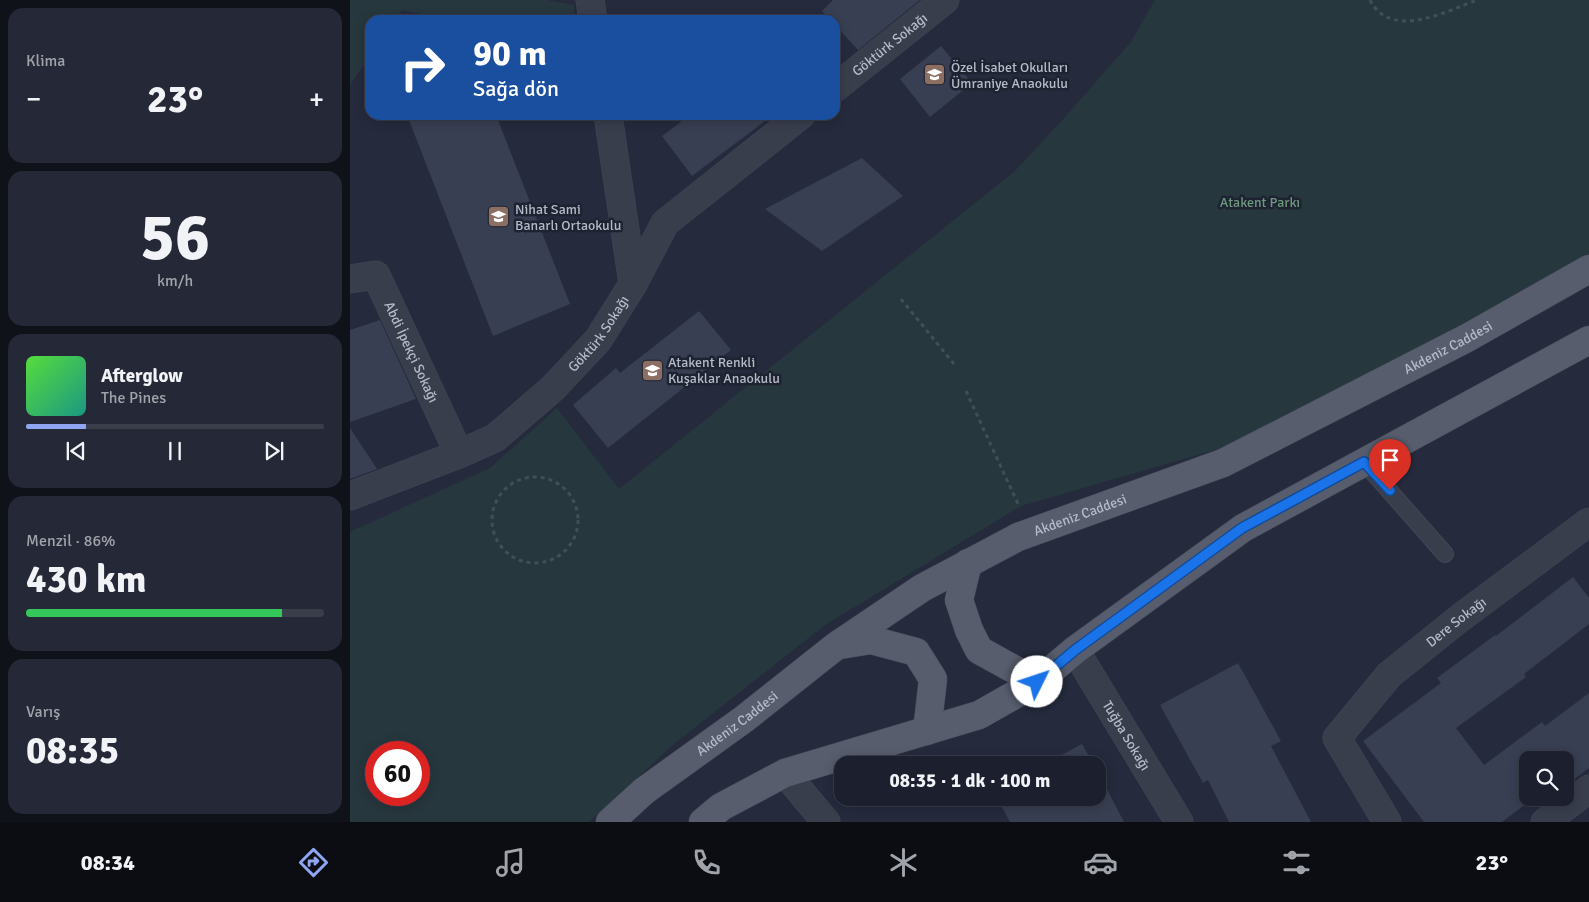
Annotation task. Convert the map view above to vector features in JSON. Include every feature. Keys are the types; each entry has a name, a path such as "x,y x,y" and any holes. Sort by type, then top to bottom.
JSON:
{"main road":[{"name":"Akdeniz Caddesi","path":"610,822 644,791 744,720 836,646 922,588 1018,537 1223,463 1467,338 1589,269"},
{"path":"703,822 721,807 785,773 979,715 1037,682 1075,650 1242,528 1589,340"},
{"path":"968,563 959,600 969,630 980,650 1037,682"},
{"path":"836,646 870,640 916,652 933,679 928,731"}],"street":[{"path":"590,0 592,15"},
{"name":"Göktürk Sokağı","path":"840,84 944,0"},
{"path":"609,120 633,284"},
{"name":"Göktürk Sokağı","path":"350,496 495,438 553,388 598,340 633,284 665,223 795,120"},
{"name":"Abdi İpekçi Sokağı","path":"350,279 376,275 459,454"},
{"name":"Dere Sokağı","path":"1387,822 1337,738 1389,675 1460,618 1589,522"},
{"name":"Tuğba Sokağı","path":"1075,650 1179,822"},
{"path":"785,773 826,822"},
{"path":"1545,822 1589,789"}],"lane":[{"path":"1364,462 1445,554"}],"path":[{"path":"1370,0 1383,14 1407,22 1419,21 1477,0"},
{"path":"901,299 954,364"},
{"path":"966,391 1031,532"},
{"path":"529,476 543,476 556,481 567,489 575,501 579,514 578,528 574,541 565,552 554,560 540,564 524,562 511,556 500,545 493,532 492,517 495,502 504,489 516,480 529,476"}],"green space":[{"path":"350,0 547,0 574,5 574,15 426,15 402,10 398,15 365,15 365,63 350,85"},
{"name":"Atakent Parkı","path":"1155,0 1589,0 1589,258 1385,367 1218,449 1021,506 825,625 674,744 589,822 350,822 350,532 490,468 557,408 619,489 1015,171 1131,42"}],"building":[{"path":"833,0 920,0 858,50 840,30 840,15 826,15 822,11"},
{"path":"941,46 972,83 930,117 900,79"},
{"path":"409,120 498,120 570,304 493,336"},
{"path":"683,120 766,120 692,176 662,136"},
{"path":"862,158 903,196 822,251 765,209"},
{"path":"699,311 731,350 608,448 573,405 616,368 620,373"},
{"path":"380,320 416,399 350,422 350,330"},
{"path":"350,428 377,469 350,479"},
{"path":"1573,577 1589,598 1589,624 1524,674 1526,677 1456,728 1484,765 1542,722 1545,726 1589,693 1589,768 1574,779 1574,751 1519,751 1519,806 1523,806 1502,822 1424,822 1363,741 1441,683 1437,678"},
{"path":"1238,663 1281,741 1271,746 1311,822 1229,822 1208,780 1203,783 1160,705"},
{"path":"1082,744 1089,756 1060,756"},
{"path":"1106,787 1124,822 1010,822 1001,806 1106,806"}],"place":[{"name":"Özel İsabet Okulları Ümraniye Anaokulu","path":"935,75"},
{"name":"Nihat Sami Banarlı Ortaokulu","path":"499,217"},
{"name":"Atakent Renkli Kuşaklar Anaokulu","path":"652,370"}],"route":[{"path":"1037,682 1075,650 1242,528 1364,462 1390,490"}]}
